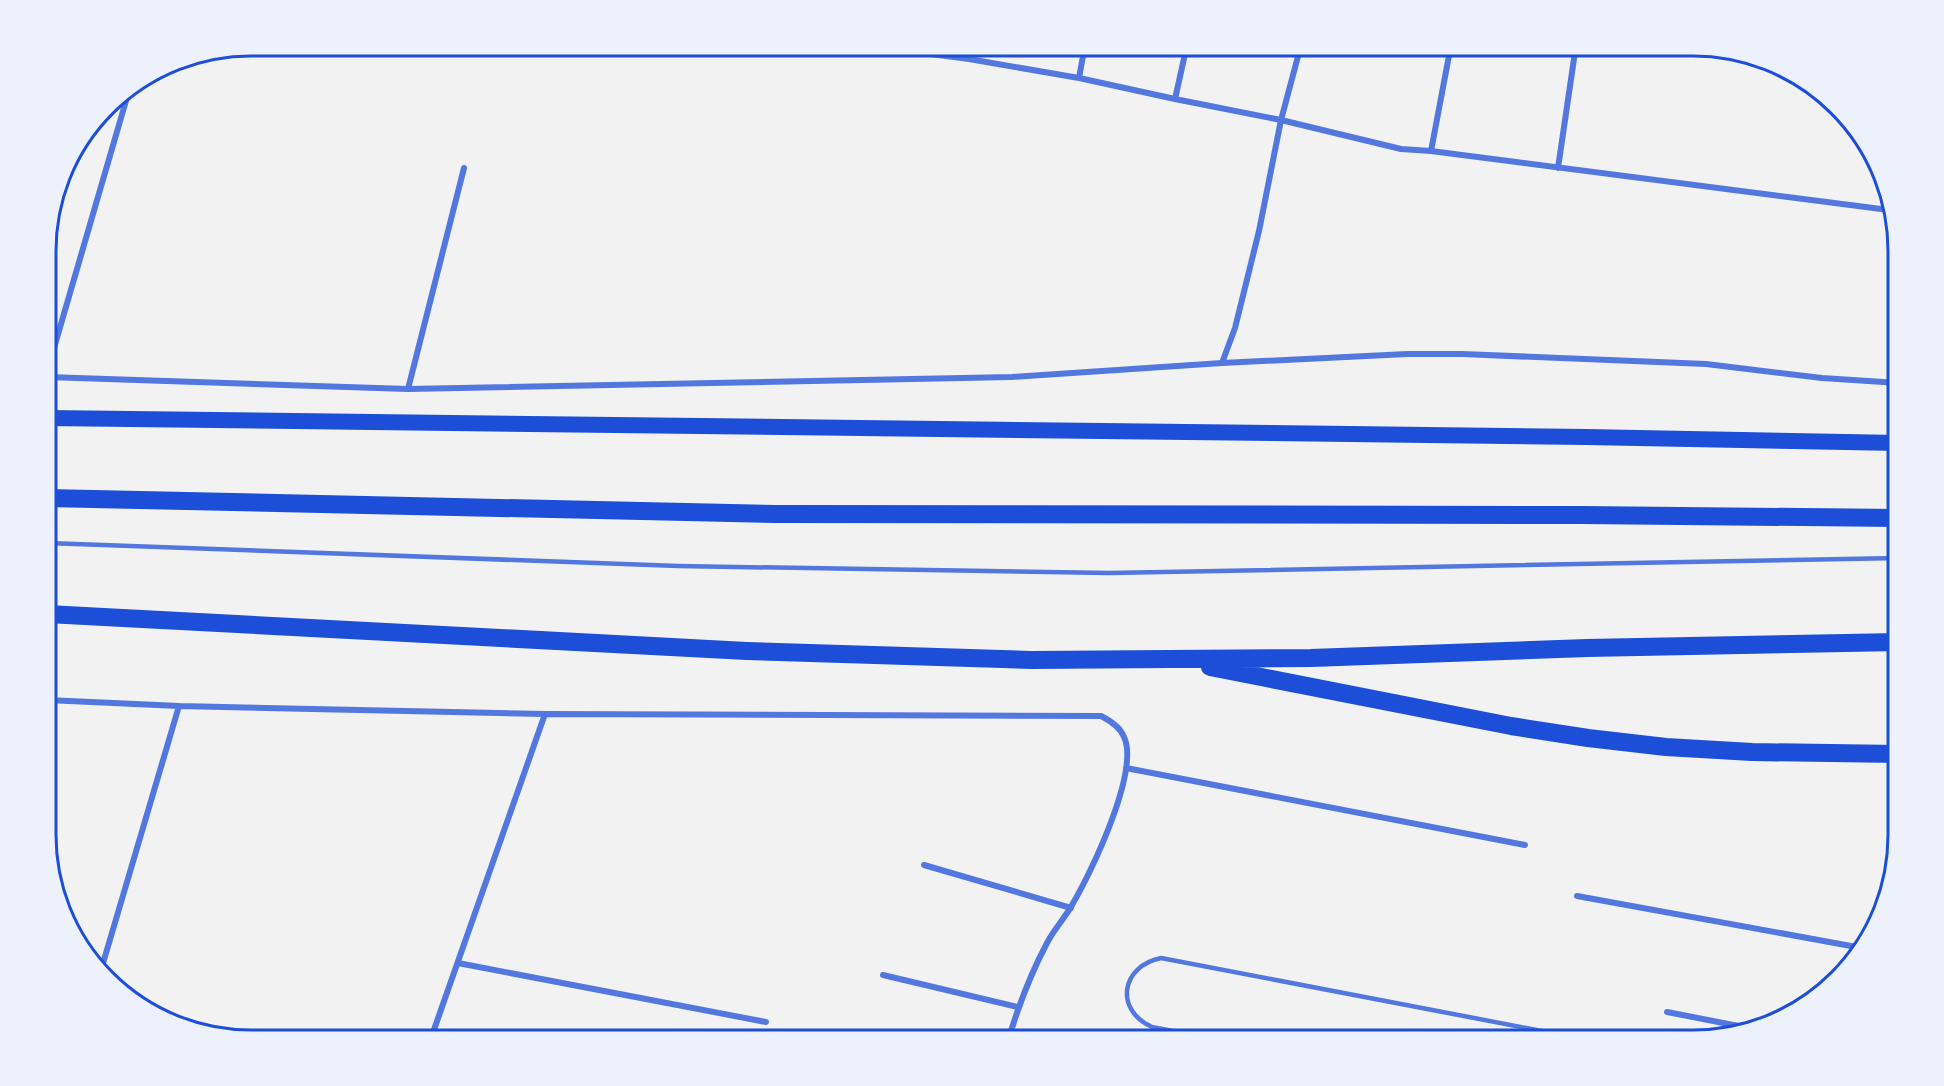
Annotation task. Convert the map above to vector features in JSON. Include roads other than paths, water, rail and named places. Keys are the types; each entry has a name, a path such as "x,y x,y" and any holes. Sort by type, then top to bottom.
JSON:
{"highway":[{"path":"56,418 1888,443"},
{"path":"56,498 776,514 1581,515 1888,518"},
{"path":"56,614 889,657 1173,660 1334,658 1587,648 1888,642"},
{"path":"1173,660 1511,726 1588,738 1666,747 1752,752 1888,754"}],"street":[{"path":"946,56 1079,78 1281,120 1401,149 1884,209"},
{"path":"1079,78 1083,56"},
{"path":"1175,99 1185,56"},
{"path":"1222,363 1235,328 1259,231 1281,120 1298,56"},
{"path":"1431,152 1449,56"},
{"path":"1558,168 1574,56"},
{"path":"56,341 126,101"},
{"path":"408,389 464,168"},
{"path":"56,377 408,389 1012,377 1407,354 1516,355 1706,364 1822,378 1888,381"},
{"path":"56,700 179,706 545,714 1101,716 1115,724 1124,737 1128,752 1117,805 1089,875 1071,908 1049,939 1032,972 1011,1030"},
{"path":"103,962 179,706"},
{"path":"434,1030 545,714"},
{"path":"1126,768 1525,845"},
{"path":"924,865 1071,908"},
{"path":"1577,896 1853,946"},
{"path":"458,963 766,1022"},
{"path":"883,975 1018,1007"},
{"path":"1667,1012 1737,1026"}],"lane":[{"path":"56,543 678,566 1109,573 1888,558"},
{"path":"1168,1030 1142,1023 1128,1005 1128,983 1133,973 1150,960 1161,958 1537,1030"}]}
